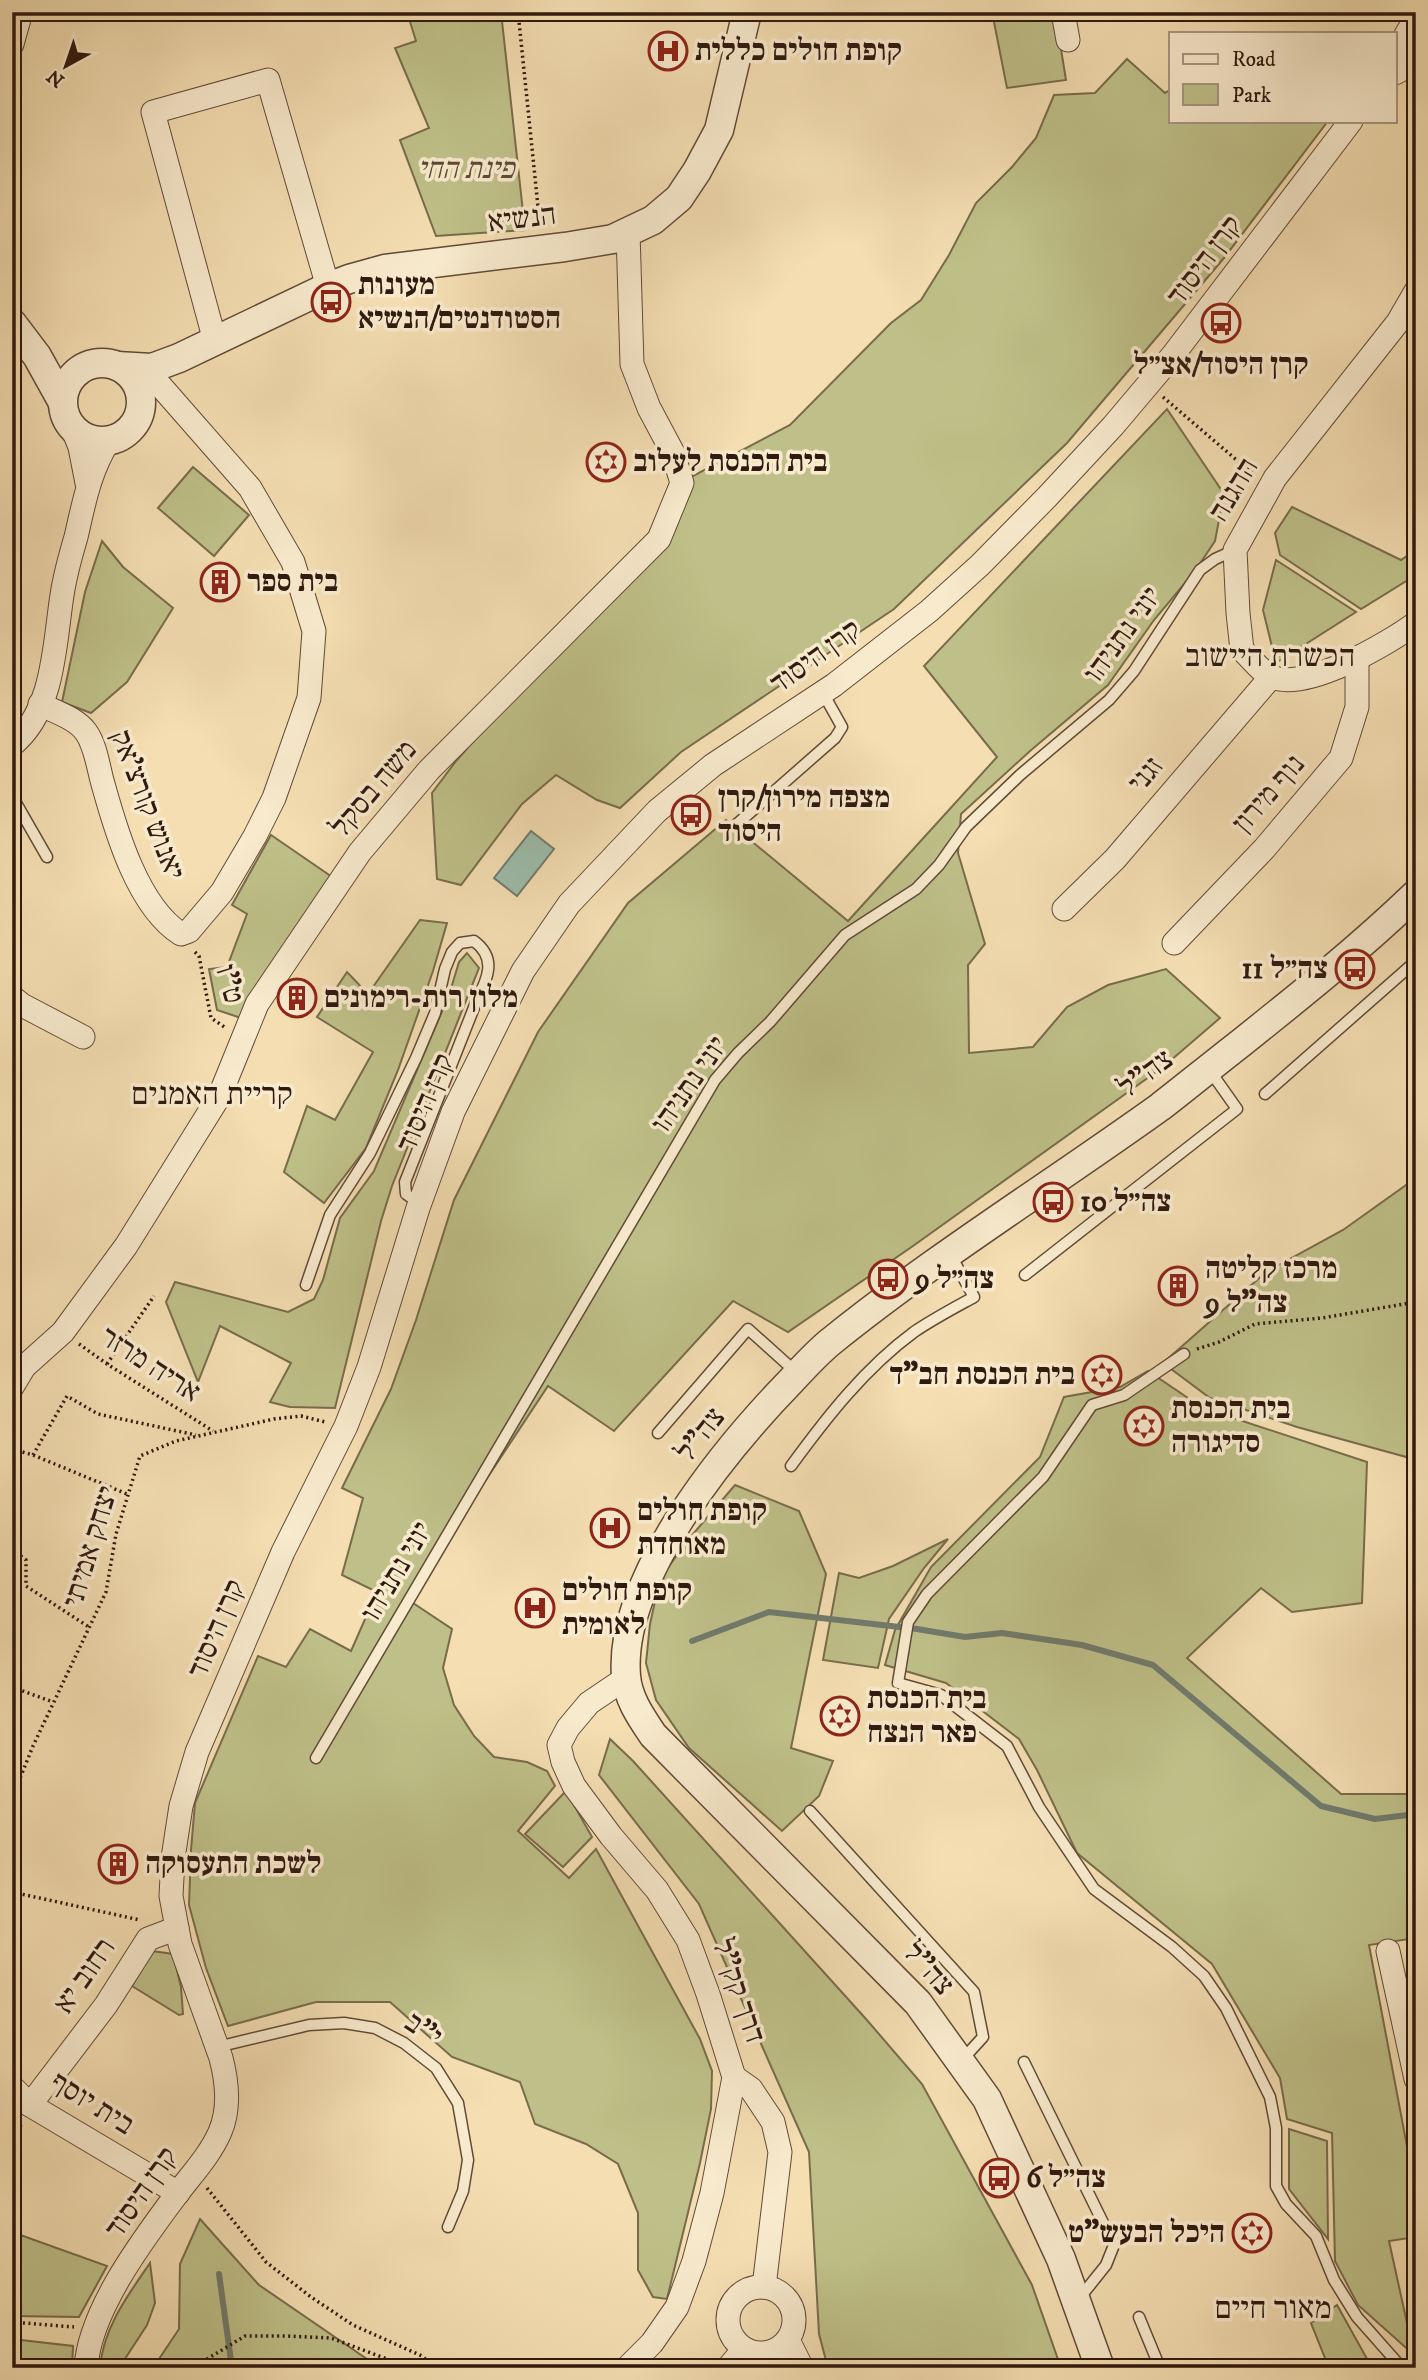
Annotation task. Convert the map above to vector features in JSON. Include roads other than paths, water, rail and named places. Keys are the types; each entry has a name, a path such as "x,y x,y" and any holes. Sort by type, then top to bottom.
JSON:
{"street":[{"path":"12,44 22,12"},
{"name":"הנשיא","path":"117,366 152,368 179,358 328,287 385,269 613,239 653,220 679,198 719,130 747,12"},
{"path":"1063,12 1068,40"},
{"path":"1396,52 1415,22"},
{"path":"1396,72 1416,62"},
{"path":"215,341 153,112 268,80 328,287"},
{"name":"קרן היסוד","path":"86,2368 93,2329 114,2289 147,2236 194,2173 221,2130 226,2104 226,2076 192,1981 171,1896 173,1858 181,1806 197,1752 284,1552 345,1426 369,1367 419,1204 453,1112 523,971 569,904 657,811 713,765 823,693 929,611 980,565 1113,426 1237,273 1350,122"},
{"name":"משה בסקל","path":"12,1387 24,1367 63,1332 126,1246 220,1096 257,1004 360,852 429,770 659,539 682,483 673,453 649,408 632,364 628,232"},
{"name":"ההגנה","path":"1271,677 1242,650 1237,613 1235,550 1275,478 1398,322 1416,291"},
{"path":"12,323 62,401 80,447 88,487"},
{"path":"29,346 53,360 71,364 108,363 117,366 128,373 136,383 140,394 137,419 130,429 120,436 109,440 95,440 83,436 72,427"},
{"name":"הנשיא","path":"140,407 179,358"},
{"path":"62,401 70,379 78,370 89,365"},
{"name":"יאנוש קורצ'אק","path":"40,704 78,723 90,739 110,811 143,892 171,928 181,934 189,931 222,892 274,798 309,698 314,631 293,562 250,488 158,383"},
{"path":"12,746 35,718 49,682 63,588 88,487 94,466 109,440"},
{"path":"1271,677 1295,680 1357,659 1394,639 1416,623"},
{"name":"נוף מירון","path":"1174,943 1264,849 1341,758 1357,707 1357,659"},
{"name":"זגני","path":"1064,909 1115,859 1271,677"},
{"name":"צה\"ל","path":"1100,2368 1061,2259 987,2099 918,2003 653,1735 635,1709 626,1678 626,1645 636,1608 651,1571 713,1471 762,1411 827,1345 950,1254 1163,1104 1413,901"},
{"path":"12,997 83,1037"},
{"name":"דרך קק\"ל","path":"626,1678 589,1703 568,1728 559,1745 563,1762 574,1786 611,1836 657,1890 688,1940 734,2077 712,2193 694,2261 677,2307 652,2343 627,2368"},
{"name":"רחוב יא","path":"30,2105 106,2004 148,1939 177,1928"},
{"path":"1388,1951 1416,2079"},
{"path":"734,2077 751,2089 773,2122 780,2152 764,2287"},
{"name":"בית יוסף","path":"12,2087 30,2105 178,2193"},
{"path":"752,2287 775,2290 785,2296 792,2305 794,2317 794,2328 788,2340 773,2352 753,2353 744,2349 736,2343 727,2322 734,2300 752,2287"},
{"path":"788,2340 802,2368"},
{"path":"728,2368 744,2349"}],"lane":[{"name":"יוני נתניהו","path":"316,1758 715,1080 738,1053 770,1023 845,935 916,889 939,865 966,827 1020,775 1109,700 1134,671 1200,570 1215,559 1235,550"},
{"path":"737,824 835,738 842,727 823,693"},
{"path":"12,796 47,857"},
{"path":"306,1285 330,1215 370,1153 416,1058 435,1013 445,969 452,952 460,943 474,941 482,948 488,961 487,980 405,1182 406,1194 419,1204"},
{"path":"1265,1094 1416,961"},
{"path":"1025,1275 1237,1109 1208,1068"},
{"path":"791,1466 813,1436 874,1367 913,1333 974,1297 950,1254"},
{"path":"657,1433 748,1329 798,1374"},
{"path":"1184,1354 1124,1395 1092,1405 1043,1477 927,1594 908,1622 898,1683 941,1695 1007,1746 1039,1807 1094,1889 1172,1947 1204,1976 1226,2008 1270,2097 1276,2128 1276,2186 1286,2204 1316,2236 1334,2280 1357,2317 1402,2368"},
{"path":"810,1811 974,1992 983,2037 961,2062"},
{"name":"י\"ב","path":"217,2047 309,2025 344,2023 375,2028 404,2043 436,2068 458,2103 468,2160 463,2191 449,2227"},
{"path":"1024,2062 1114,2245 1106,2265 1077,2302"},
{"path":"1139,2317 1160,2368"}],"waterway":[{"path":"692,1641 769,1612 965,1637 1002,1633 1082,1645 1153,1665 1321,1806 1375,1819 1416,1814"},
{"path":"219,2274 232,2368"}],"place":[{"name":"קופת חולים כללית","path":"668,51"},
{"name":"מעונות הסטודנטים/הנשיא","path":"331,302"},
{"name":"קרן היסוד/אצ״ל","path":"1221,323"},
{"name":"בית הכנסת לעלוב","path":"606,462"},
{"name":"בית ספר","path":"220,582"},
{"name":"מצפה מירון/קרן היסוד","path":"691,815"},
{"name":"צה״ל 11","path":"1355,969"},
{"name":"מלון רות-רימונים","path":"297,998"},
{"name":"צה״ל 10","path":"1053,1202"},
{"name":"צה״ל 9","path":"888,1279"},
{"name":"מרכז קליטה צה\"ל 9","path":"1178,1286"},
{"name":"בית הכנסת חב\"ד","path":"1102,1375"},
{"name":"בית הכנסת סדיגורה","path":"1144,1426"},
{"name":"קופת חולים מאוחדת","path":"610,1528"},
{"name":"קופת חולים לאומית","path":"535,1608"},
{"name":"בית הכנסת פאר הנצח","path":"840,1716"},
{"name":"לשכת התעסוקה","path":"118,1864"},
{"name":"צה״ל 6","path":"999,2178"},
{"name":"היכל הבעש\"ט","path":"1252,2233"}],"district":[{"name":"הכשרת היישוב","path":"1270,657"},
{"name":"קריית האמנים","path":"212,1095"},
{"name":"מאור חיים","path":"1273,2309"}],"park label":[{"name":"פינת החי","path":"466,169"}]}
